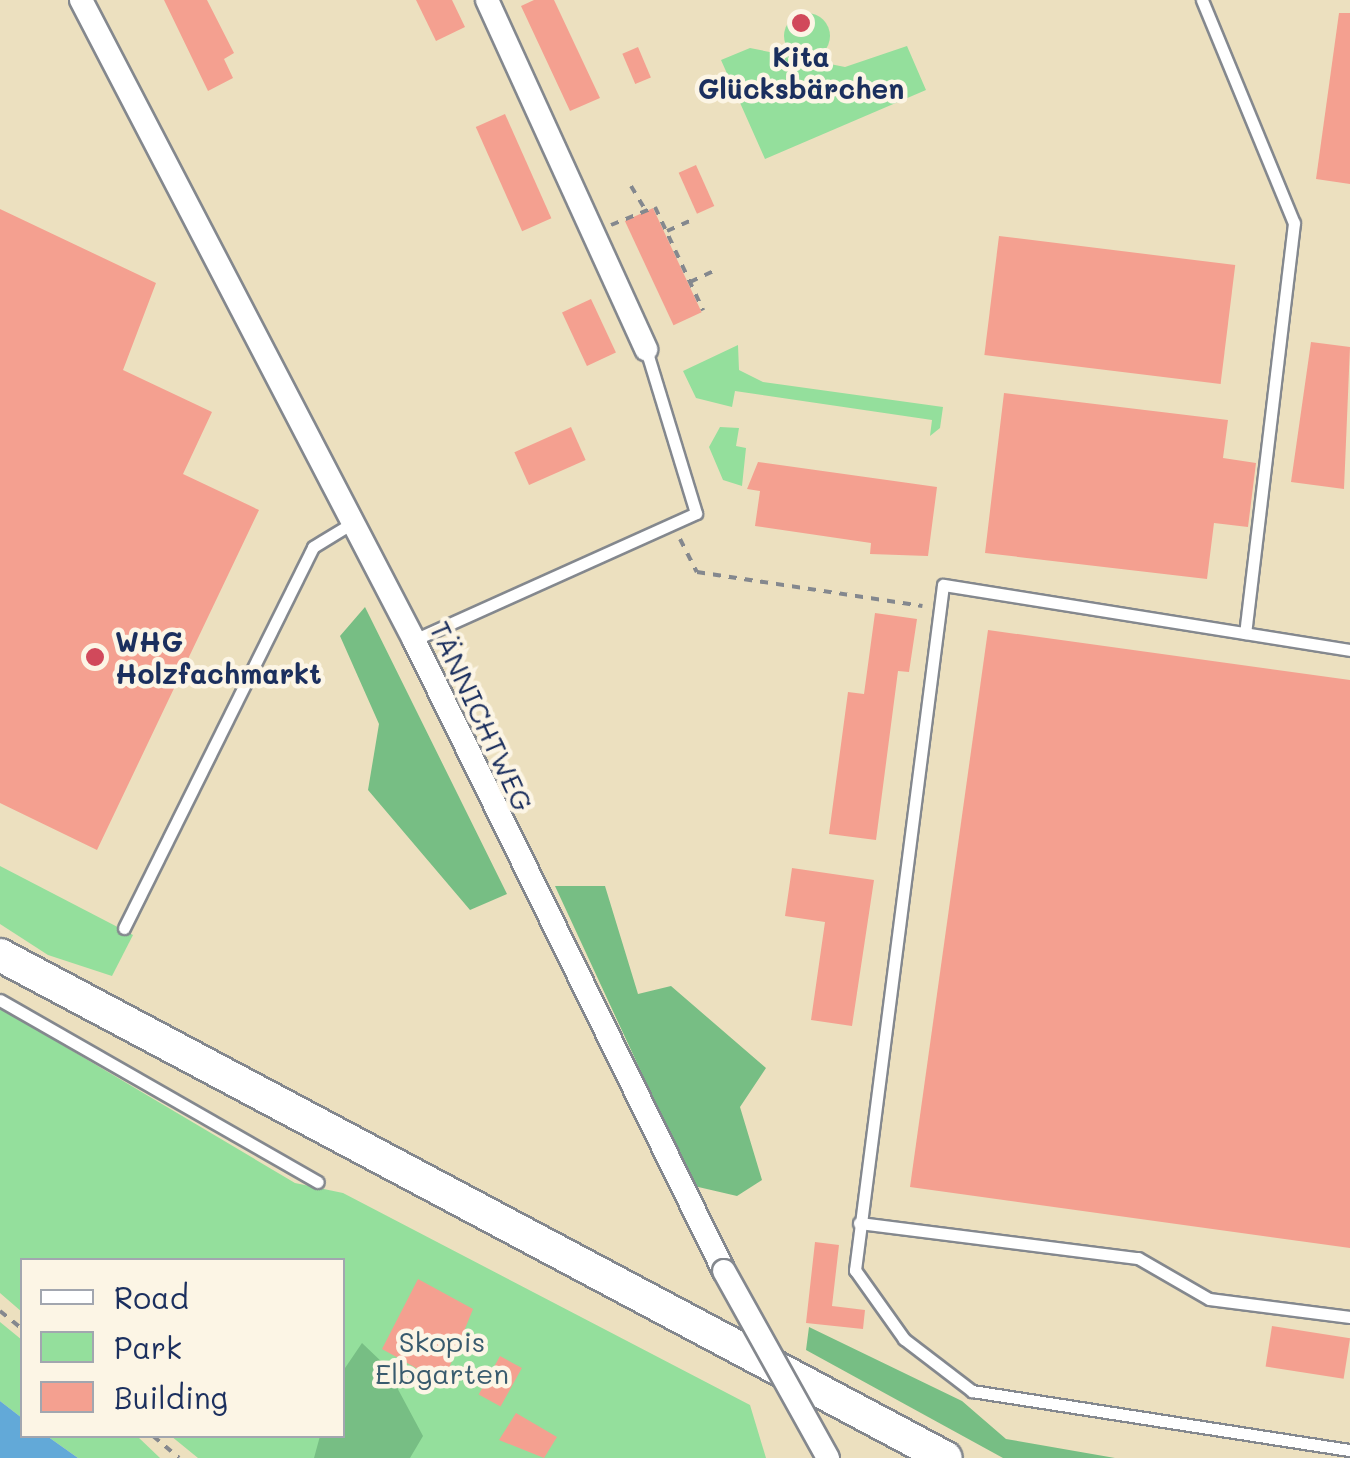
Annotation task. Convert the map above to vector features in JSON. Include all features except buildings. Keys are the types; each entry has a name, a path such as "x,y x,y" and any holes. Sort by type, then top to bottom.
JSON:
{"main road":[{"path":"0,955 946,1458"}],"street":[{"name":"TÄNNICHTWEG","path":"81,0 349,525 414,640 724,1271 828,1458"},
{"path":"487,0 646,350"}],"lane":[{"path":"1202,0 1294,223 1245,633"},
{"path":"414,640 696,514 646,350"},
{"path":"124,928 313,547 349,525"},
{"path":"1350,650 943,585 855,1270 874,1306 972,1392 1350,1450"},
{"path":"0,1000 318,1182"},
{"path":"859,1223 1138,1258 1209,1299 1350,1317"}],"path":[{"path":"631,186 644,208"},
{"path":"593,233 655,206 703,310"},
{"path":"667,231 694,219"},
{"path":"690,282 716,270"},
{"path":"675,526 692,570 940,609"},
{"path":"0,1311 20,1328"},
{"path":"155,1438 179,1458"}],"green space":[{"path":"807,13 823,20 830,36 823,52 807,59 791,52 784,36 791,20"},
{"path":"907,46 926,90 765,159 721,60 750,48 845,67"},
{"path":"738,345 739,370 763,382 943,407 940,428 930,436 932,420 735,391 732,407 696,398 683,371"},
{"path":"720,427 739,428 736,446 746,448 742,486 723,480 709,447"},
{"path":"365,607 507,894 470,910 368,790 379,724 340,636"},
{"path":"0,866 133,935 112,976 48,955 0,924"},
{"path":"555,886 605,886 638,994 671,986 766,1068 740,1107 762,1180 737,1196 694,1186"},
{"name":"Skopis Elbgarten","path":"0,1008 295,1183 343,1193 750,1405 766,1458 198,1458 173,1438 345,1438 345,1258 20,1258 20,1310 0,1293"},
{"path":"0,1322 20,1338 20,1416 0,1401"},
{"path":"809,1327 962,1401 1006,1439 1115,1458 1003,1458 806,1350"},
{"path":"362,1343 385,1365 423,1436 410,1458 314,1458 319,1438 345,1438 345,1368"},
{"path":"50,1438 139,1438 160,1458 78,1458"}],"water":[{"path":"0,1401 20,1416 20,1438 50,1438 78,1458 0,1458"}],"place":[{"name":"Kita Glücksbärchen","path":"801,23"},
{"name":"WHG Holzfachmarkt","path":"95,657"}]}
